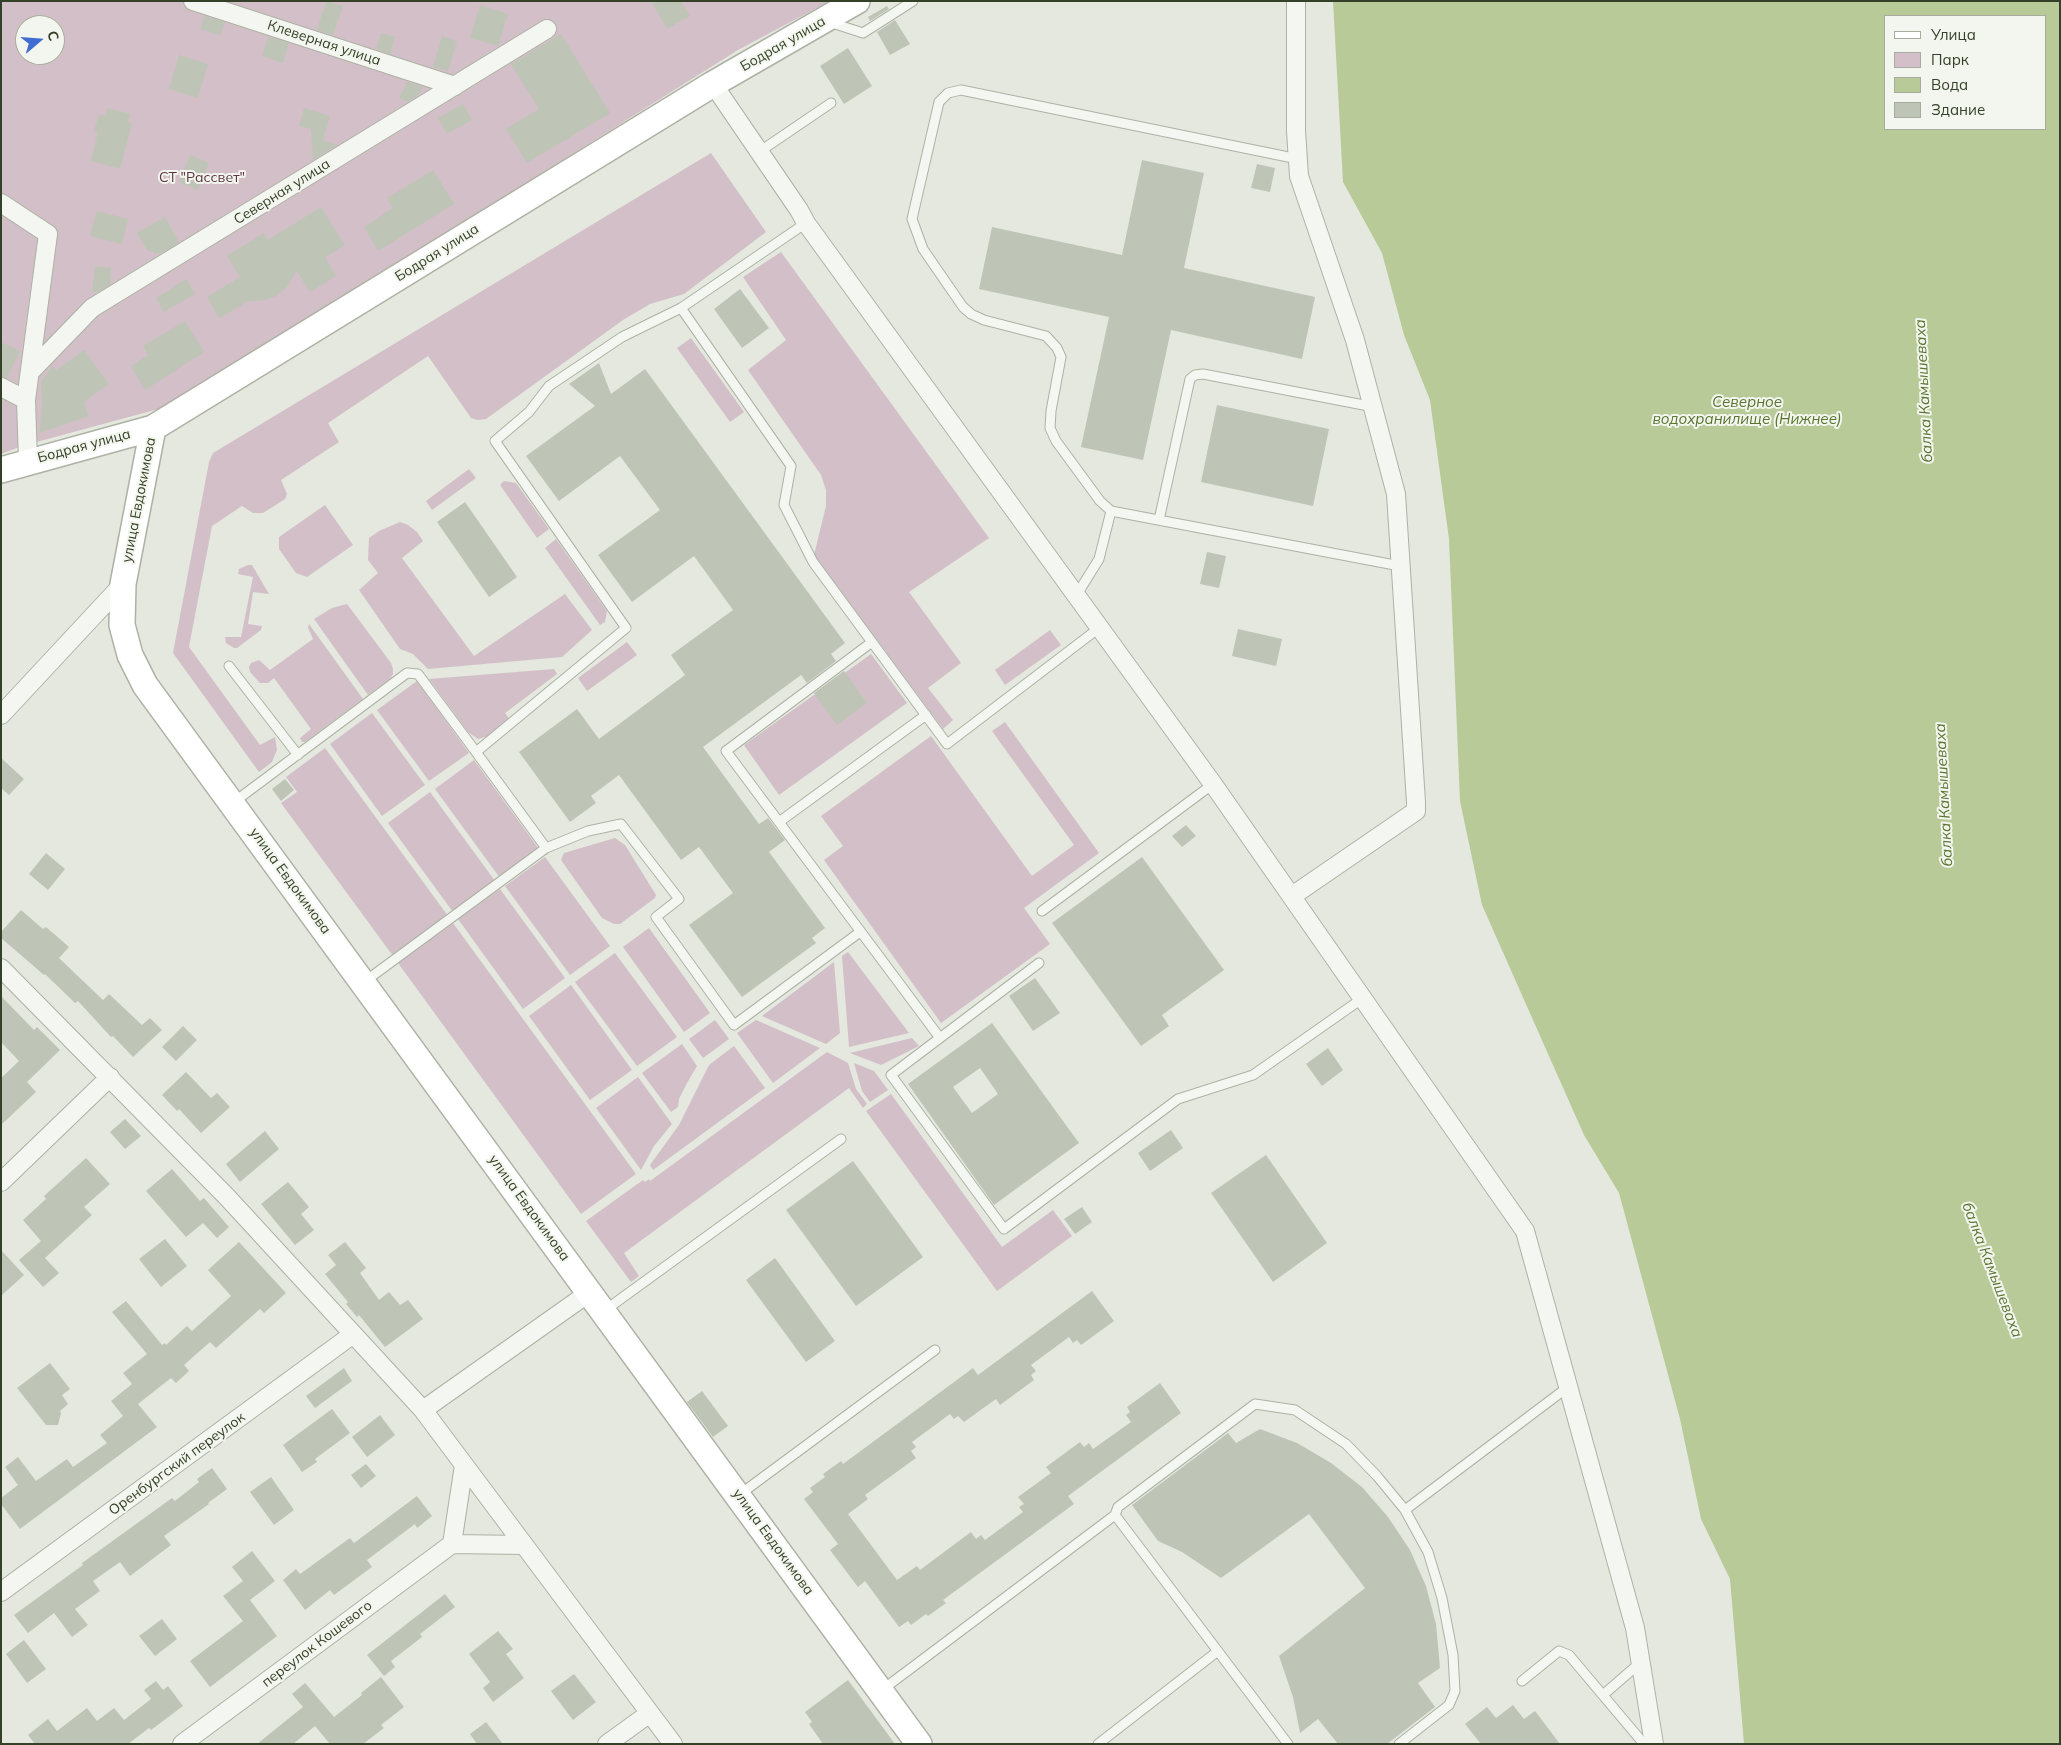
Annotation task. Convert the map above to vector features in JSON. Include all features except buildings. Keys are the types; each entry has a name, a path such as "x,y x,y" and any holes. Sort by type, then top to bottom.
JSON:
{"main road":[{"name":"Бодрая улица","path":"1,470 153,428 713,84 858,1"},
{"name":"улица Евдокимова","path":"153,428 123,584 122,625 130,655 145,685 739,1495 919,1744"}],"street":[{"name":"Клеверная улица","path":"193,1 455,86"},
{"path":"1292,896 1416,811 1396,494 1356,340 1299,176 1296,1"},
{"name":"Северная улица","path":"30,372 92,308 547,29"},
{"path":"713,84 806,223 1213,784 1525,1231 1635,1628 1654,1744"},
{"path":"1,203 48,234 26,400 28,461"},
{"path":"1,387 26,400"},
{"path":"1,715 123,584"},
{"path":"1,968 227,1197 423,1410 673,1744"},
{"path":"1,1182 110,1077"},
{"path":"423,1410 597,1301"},
{"name":"Оренбургский переулок","path":"1,1592 352,1335"},
{"path":"464,1465 452,1544 524,1545"},
{"name":"переулок Кошевого","path":"182,1744 452,1544"},
{"path":"607,1744 650,1713"}],"lane":[{"path":"824,20 862,33 913,1"},
{"path":"1298,159 961,90 948,93 939,102 912,220 923,249 963,307 971,314 984,320 1046,336 1057,348 1061,357 1050,428 1056,441 1100,501 1111,511 1400,566"},
{"path":"759,152 831,103"},
{"path":"476,752 626,628 494,441 529,412 549,386 622,337 681,308 806,223"},
{"path":"681,308 791,466 784,505 813,562 947,744 1099,628"},
{"path":"1160,520 1190,379 1194,374 1203,374 1374,407"},
{"path":"1076,596 1099,559 1111,511"},
{"path":"872,642 726,751 940,1038"},
{"path":"229,666 298,756"},
{"path":"233,803 407,674 418,674 546,848"},
{"path":"779,822 926,715"},
{"path":"1042,911 1213,784"},
{"path":"364,982 546,848 588,832 621,824 679,898 656,917 734,1025 860,932"},
{"path":"1039,963 891,1075 1004,1229 1178,1099 1253,1075 1363,998"},
{"path":"597,1301 841,1139"},
{"path":"739,1495 935,1350"},
{"path":"1405,1510 1568,1387"},
{"path":"882,1691 1115,1515 1118,1507 1255,1404 1295,1410 1346,1444 1377,1476 1405,1510 1428,1552 1442,1598 1453,1655 1455,1691 1449,1704 1399,1744"},
{"path":"1115,1515 1288,1744"},
{"path":"1098,1744 1218,1651"},
{"path":"1522,1681 1559,1651 1569,1655 1644,1744"},
{"path":"1603,1695 1641,1662"}],"green space":[{"name":"СТ \"Рассвет\"","path":"1,1 830,1 738,50 173,405 22,446 1,454"},
{"path":"711,153 766,232 684,294 650,304 623,320 486,419 478,420 471,418 428,356 328,423 339,442 281,480 287,494 285,499 263,513 253,513 242,506 212,526 189,647 260,745 275,737 277,750 272,762 259,772 173,653 209,462 213,453"},
{"path":"781,252 989,538 909,592 961,663 928,688 953,720 943,729 814,555 826,506 826,490 821,475 748,370 786,340 743,277"},
{"path":"691,338 744,412 730,422 677,348"},
{"path":"469,469 476,478 432,510 426,501"},
{"path":"504,481 516,483 549,529 537,538 500,485"},
{"path":"325,505 353,545 307,577 296,573 279,549 279,537"},
{"path":"400,522 417,532 423,541 402,558 474,656 565,594 592,630 562,657 428,669 413,654 400,649 359,590 378,573 368,560 369,538 379,531"},
{"path":"556,539 607,611 605,622 600,625 545,548"},
{"path":"252,565 269,594 253,592 248,624 262,626 261,630 237,648 234,648 226,643 225,637 241,637 253,577 238,574 239,569"},
{"path":"347,604 391,663 393,669 390,679 368,695 314,619 332,608"},
{"path":"309,624 363,699 305,742 302,742 300,738 311,729 274,678 268,683 260,683 250,672 249,667 251,663 259,660 270,670 313,639 308,628"},
{"path":"1050,630 1061,645 1005,685 995,670"},
{"path":"627,642 637,655 587,691 578,678"},
{"path":"871,654 907,703 779,795 744,745"},
{"path":"554,669 557,674 505,713 510,720 489,736 478,739 468,732 429,679"},
{"path":"417,681 469,753 429,781 377,710"},
{"path":"372,713 425,785 382,816 330,744"},
{"path":"1005,722 1099,853 1024,908 1050,944 941,1023 824,860 843,846 821,816 931,736 1032,876 1074,845 992,731"},
{"path":"325,748 448,916 393,956 281,803 297,792 286,777"},
{"path":"474,760 539,849 500,878 435,789"},
{"path":"430,792 495,881 453,912 388,823"},
{"path":"615,838 625,845 656,895 655,898 620,924 614,924 602,918 561,860 564,853"},
{"path":"545,857 610,946 570,975 505,886"},
{"path":"500,889 565,978 523,1009 458,919"},
{"path":"453,923 636,1174 581,1214 398,963"},
{"path":"649,928 710,1013 684,1032 623,947"},
{"path":"848,952 909,1033 849,1047 842,956"},
{"path":"615,953 677,1037 637,1066 575,982"},
{"path":"834,962 840,1033 826,1044 762,1016"},
{"path":"571,985 632,1070 590,1100 529,1016"},
{"path":"715,1020 729,1039 703,1058 689,1039"},
{"path":"756,1020 820,1048 773,1083 737,1033"},
{"path":"912,1038 919,1046 881,1065 850,1053"},
{"path":"682,1044 697,1066 679,1099 678,1107 671,1112 642,1073"},
{"path":"734,1046 765,1088 653,1170 650,1165 679,1125 709,1065"},
{"path":"827,1052 848,1063 856,1089 867,1104 863,1108 849,1088 624,1253 639,1276 631,1282 586,1221 643,1180 645,1182 649,1179 650,1181"},
{"path":"854,1063 874,1071 888,1090 870,1102 862,1091"},
{"path":"638,1077 672,1124 654,1146 641,1170 596,1108"},
{"path":"891,1094 1002,1247 1053,1210 1072,1236 997,1291 866,1111"}],"water":[{"name":"Северное водохранилище (Нижнее)","path":"1333,1 2060,1 2060,1744 1744,1744 1730,1579 1701,1519 1680,1419 1619,1193 1584,1135 1482,905 1460,801 1449,539 1430,400 1404,335 1382,253 1343,182"}],"water label":[{"name":"балка Камышеваха","path":"1924,391"},
{"name":"балка Камышеваха","path":"1944,795"},
{"name":"балка Камышеваха","path":"1992,1270"}]}
